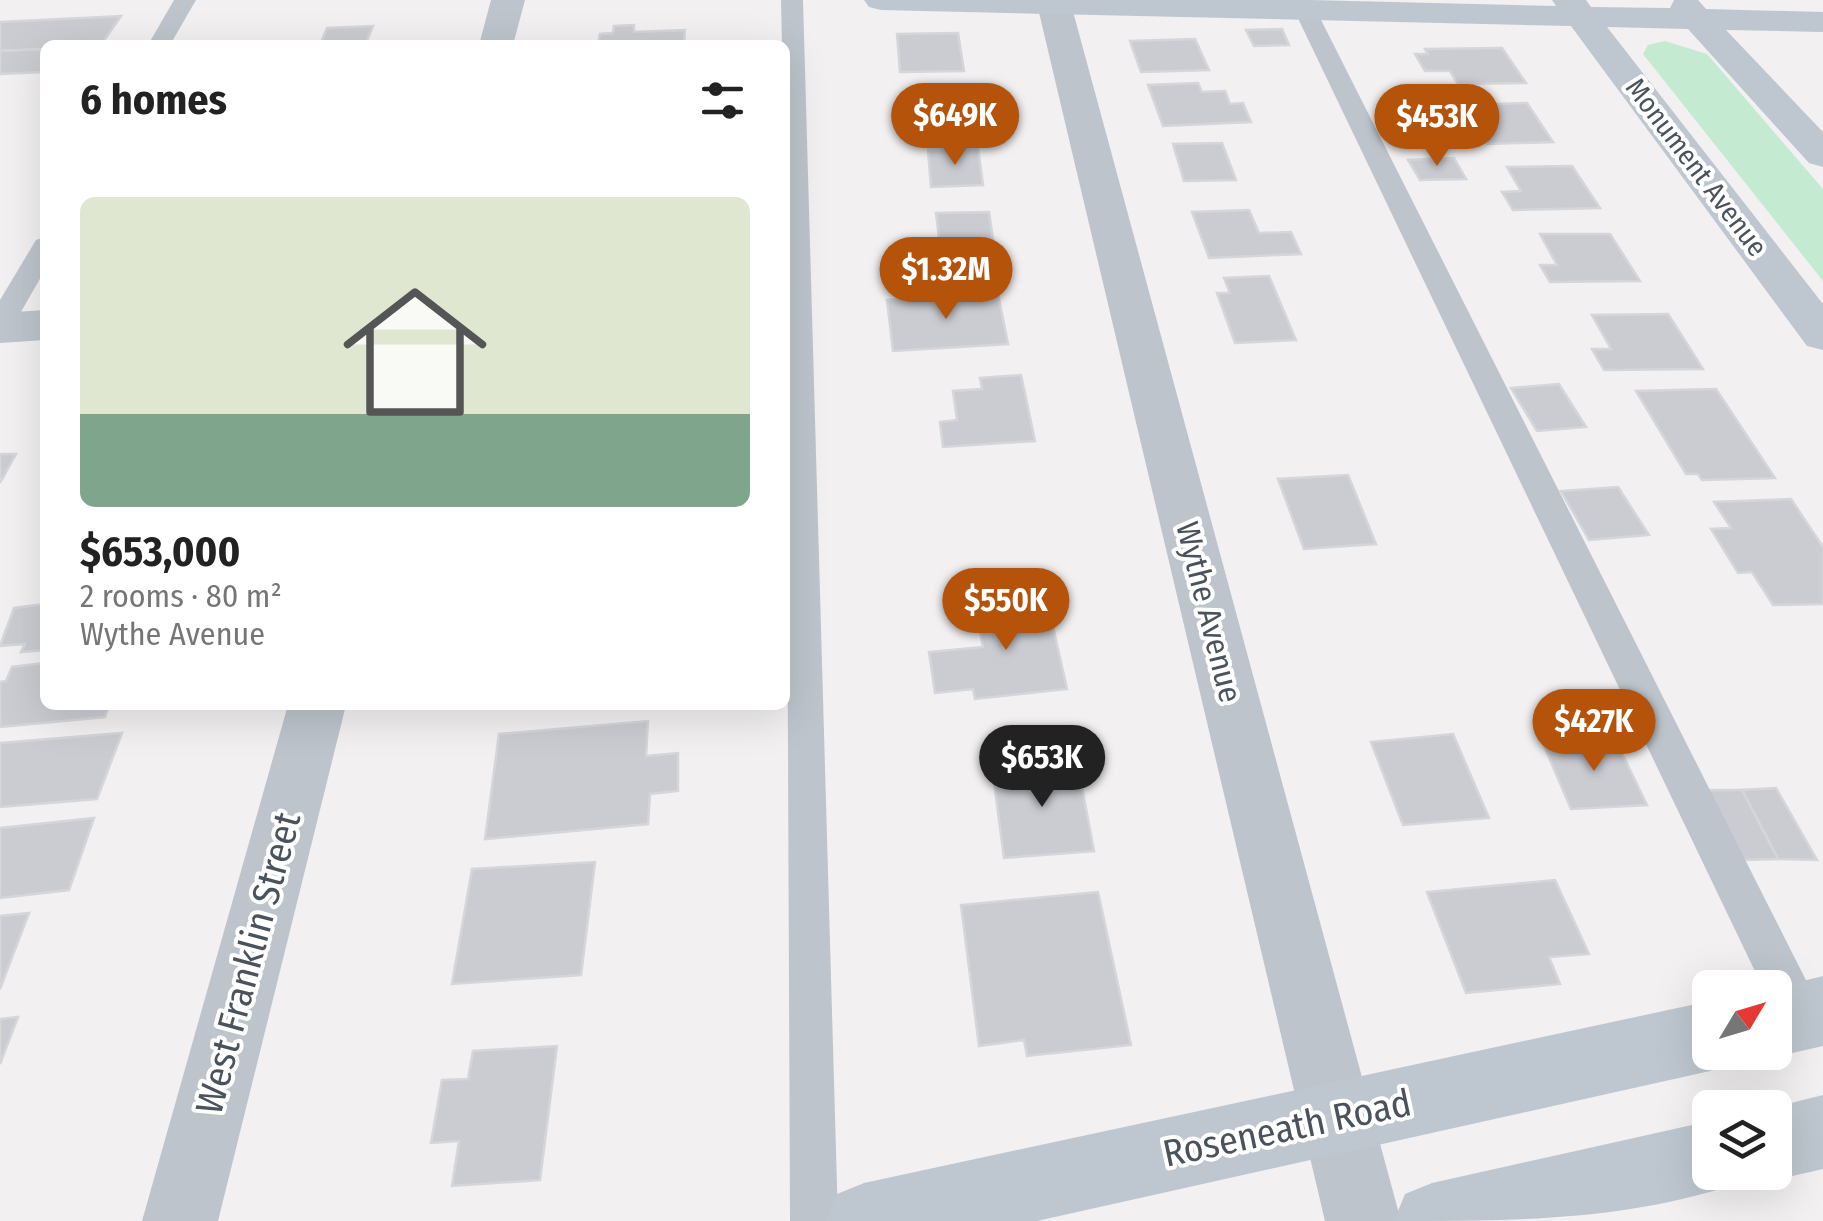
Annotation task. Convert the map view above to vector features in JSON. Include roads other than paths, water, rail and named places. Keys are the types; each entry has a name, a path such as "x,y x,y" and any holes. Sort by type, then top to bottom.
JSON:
{"street":[{"path":"497,40 508,0"},
{"path":"881,0 1305,10 1689,10 1823,22"},
{"name":"Wythe Avenue","path":"1054,4 1362,1221"},
{"name":"Monument Avenue","path":"1577,9 1823,335"},
{"path":"1689,10 1823,154"},
{"path":"0,326 40,325"},
{"name":"West Franklin Street","path":"180,1221 316,710"},
{"name":"Roseneath Road","path":"864,1221 1692,1040"},
{"path":"1432,1221 1692,1162"}],"lane":[{"path":"162,40 185,0"},
{"path":"792,0 814,1221"},
{"path":"1305,10 1799,1016"},
{"path":"0,326 40,255"}]}
